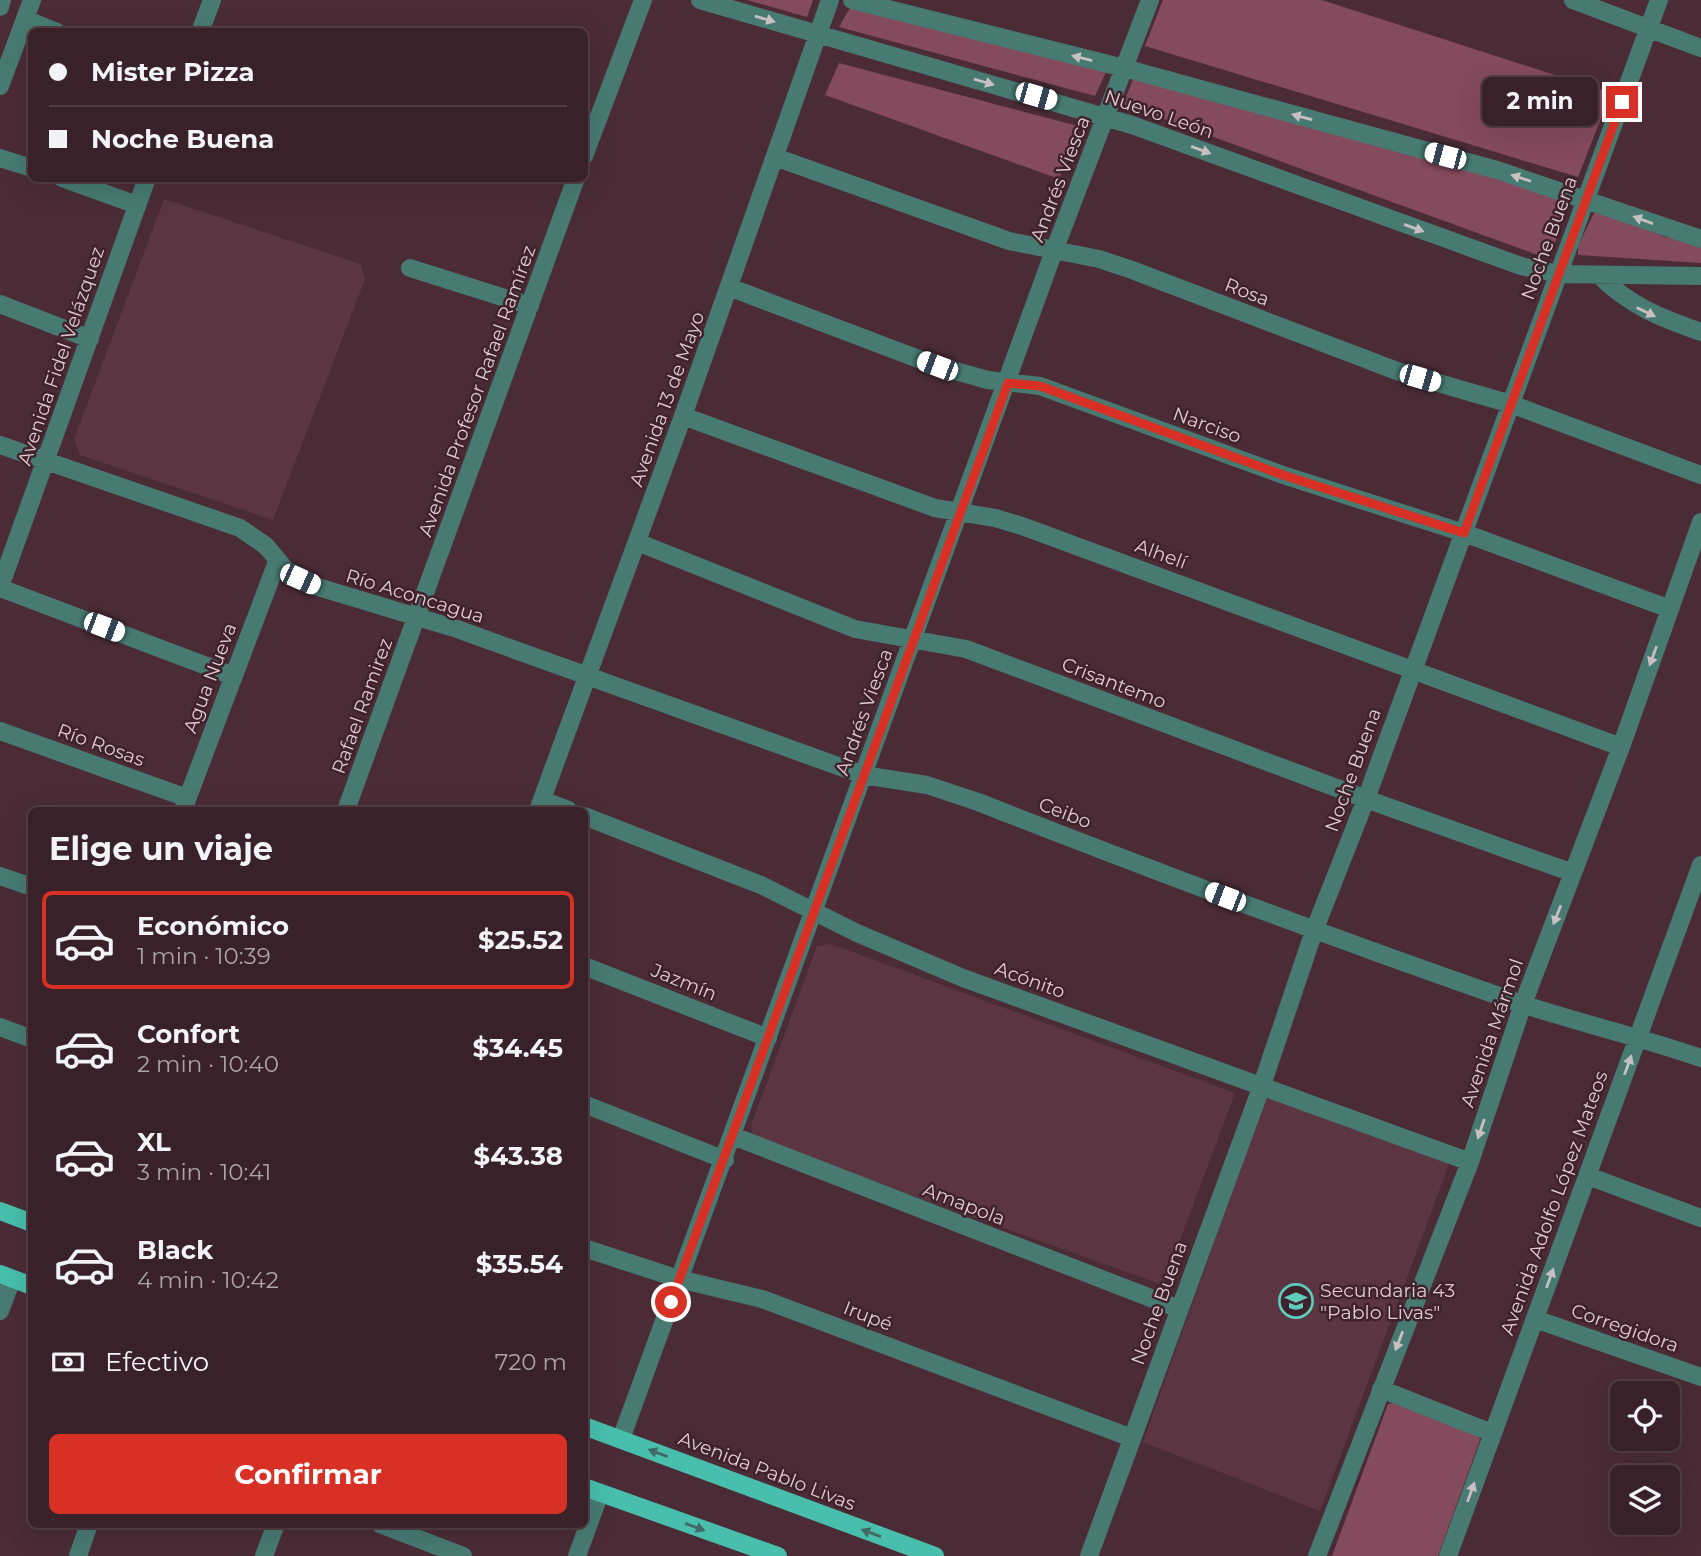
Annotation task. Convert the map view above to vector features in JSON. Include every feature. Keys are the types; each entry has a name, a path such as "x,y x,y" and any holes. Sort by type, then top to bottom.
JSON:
{"main road":[{"path":"0,1211 28,1222"},
{"path":"6,1276 28,1284"},
{"name":"Avenida Pablo Livas","path":"588,1427 936,1556"},
{"path":"592,1490 778,1556"}],"street":[{"path":"0,7 2,0"},
{"path":"0,86 32,0"},
{"path":"202,28 212,0"},
{"path":"590,125 643,0"},
{"name":"Nuevo León","path":"699,0 1106,117 1501,260 1558,274 1701,276"},
{"name":"Avenida 13 de Mayo","path":"540,805 683,416 830,0"},
{"name":"Nuevo León","path":"852,0 1124,68 1485,166 1701,239"},
{"name":"Andrés Viesca","path":"621,1439 816,911 1054,251 1150,0"},
{"path":"1573,0 1701,48"},
{"name":"Noche Buena","path":"1089,1556 1261,1088 1314,930 1366,799 1660,0"},
{"path":"24,19 47,28"},
{"name":"Rosa","path":"775,157 1009,242 1099,259 1397,371 1511,404 1701,475"},
{"path":"0,158 28,167"},
{"path":"73,182 137,205"},
{"name":"Avenida Fidel Velázquez","path":"0,587 146,182"},
{"name":"Avenida Profesor Rafael Ramírez","path":"418,617 575,182"},
{"path":"410,268 530,306"},
{"path":"1600,276 1620,297 1638,308 1701,332"},
{"name":"Narciso","path":"729,286 937,366 1008,383 1040,386 1283,475 1464,533 1670,609"},
{"path":"0,304 90,339"},
{"name":"Alhelí","path":"683,416 888,492 959,513 995,518 1022,526 1413,668 1621,747"},
{"name":"Río Aconcagua","path":"0,445 240,528 266,546 277,562 300,579 318,587 418,617 587,676"},
{"name":"Avenida Mármol","path":"1317,1556 1470,1162 1523,1004 1621,747 1701,522"},
{"name":"Crisantemo","path":"637,542 855,629 897,639 913,639 966,649 1366,799 1573,873"},
{"name":"Agua Nueva","path":"185,804 277,562"},
{"path":"0,587 233,676"},
{"name":"Rafael Ramirez","path":"347,807 418,617"},
{"name":"Ceibo","path":"587,676 863,775 927,785 978,802 1314,930 1523,1004 1638,1036 1701,1058"},
{"name":"Río Rosas","path":"0,731 185,804"},
{"name":"Acónito","path":"588,818 728,871 857,933 963,978 1470,1162"},
{"name":"Avenida Adolfo López Mateos","path":"1448,1556 1638,1036 1695,897 1701,865"},
{"path":"0,876 28,886"},
{"name":"Jazmín","path":"588,968 768,1038"},
{"path":"0,1027 28,1038"},
{"path":"588,1106 724,1160"},
{"name":"Amapola","path":"733,1136 1180,1309"},
{"path":"1588,1175 1701,1219"},
{"name":"Irupé","path":"588,1249 679,1279 772,1302 1132,1438"},
{"path":"0,1311 6,1276"},
{"name":"Corregidora","path":"1535,1319 1701,1377"},
{"path":"1381,1389 1492,1433"},
{"path":"588,1508 592,1490"},
{"path":"78,1556 88,1528"},
{"path":"264,1556 274,1528"},
{"path":"390,1528 463,1556"},
{"path":"577,1556 583,1528"}],"shaded area":[{"path":"747,0 813,0 807,17"},
{"path":"1163,0 1322,0 1611,93 1578,177 1145,46"},
{"path":"852,4 1108,68 1095,96 839,27"},
{"path":"839,63 1078,126 1059,179 825,95"},
{"path":"1136,72 1570,197 1552,252 1543,257 1123,104"},
{"path":"164,199 360,264 365,279 273,520 80,455 74,439"},
{"path":"1596,209 1665,237 1701,245 1701,263 1578,255 1578,246"},
{"path":"831,944 1235,1093 1163,1285 753,1138 751,1126 817,946"},
{"name":"Secundaria 43 \"Pablo Livas\"","path":"1267,1094 1451,1159 1320,1511 1143,1442"},
{"path":"1400,1402 1476,1432 1480,1440 1438,1556 1332,1556 1388,1404"}],"place":[{"name":"Secundaria 43 \"Pablo Livas\"","path":"1296,1301"}],"route":[{"path":"671,1302 1008,383 1040,386 1283,475 1464,533 1622,102"}]}
